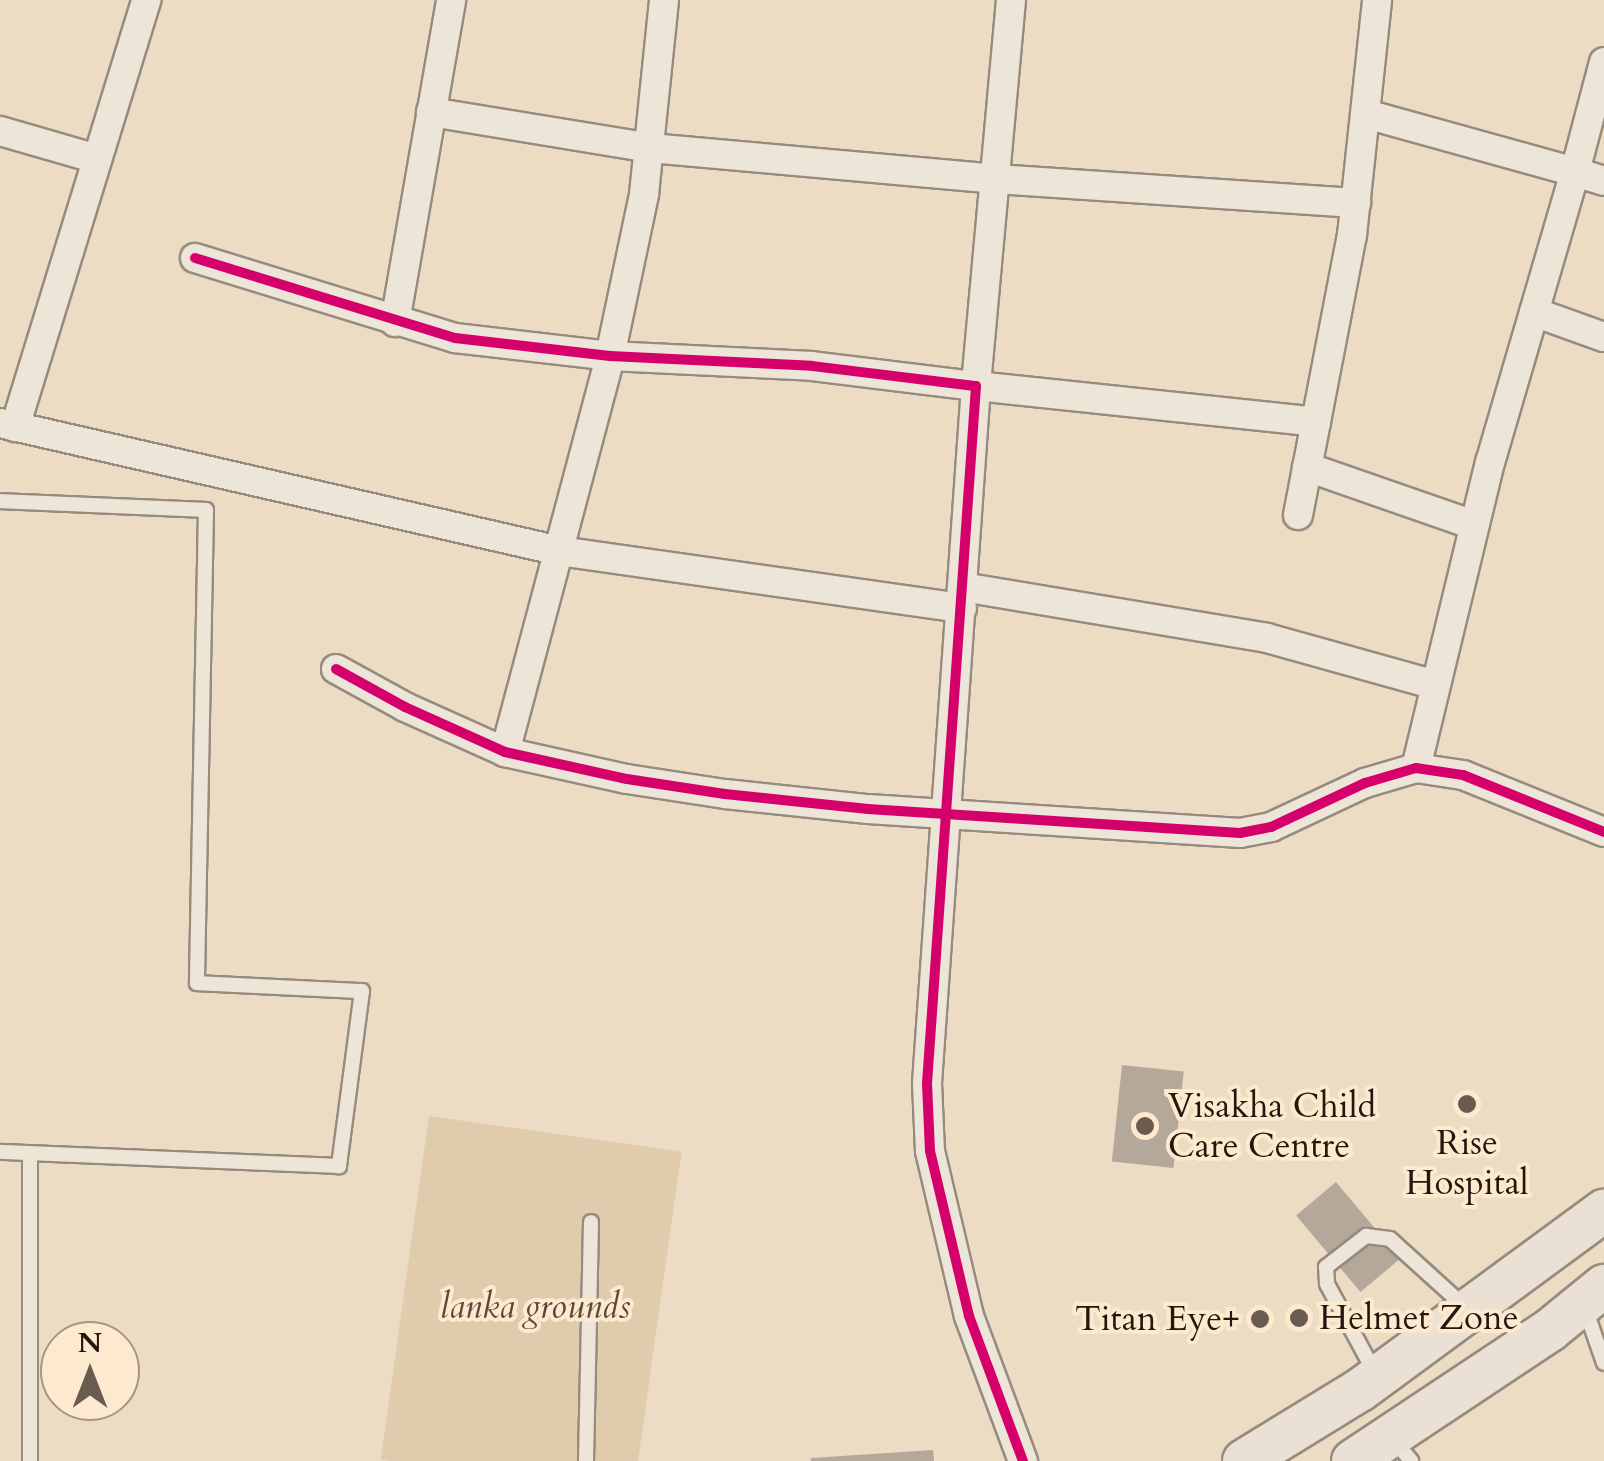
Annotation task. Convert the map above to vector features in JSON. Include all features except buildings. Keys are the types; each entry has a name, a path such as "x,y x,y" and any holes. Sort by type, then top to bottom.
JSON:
{"main road":[{"path":"1244,1461 1378,1378 1604,1211"},
{"path":"1352,1461 1400,1448 1594,1295"}],"street":[{"path":"146,0 8,425 560,551 1266,638 1435,685"},
{"path":"394,322 452,0"},
{"path":"505,752 610,356 650,148 664,0"},
{"path":"1011,0 976,386 927,1083 930,1151 969,1316 1023,1461"},
{"path":"1298,515 1356,204 1377,0"},
{"path":"1416,768 1474,524 1604,62"},
{"path":"432,112 650,148 994,179 1356,204"},
{"path":"1366,114 1604,181"},
{"path":"0,131 97,159"},
{"path":"195,258 394,322 487,344 610,356 812,366 1316,422"},
{"path":"1534,312 1604,336"},
{"path":"1307,468 1474,524"},
{"path":"336,669 405,707 505,752 608,775 725,794 868,809 1240,833 1271,827 1364,782 1416,768 1463,776 1604,832"}],"lane":[{"path":"0,501 206,510 197,983 362,991 339,1166 0,1152"},
{"path":"30,1154 30,1461"},
{"path":"586,1461 591,1222"},
{"path":"1378,1378 1327,1284 1326,1267 1366,1236 1390,1238 1470,1312"},
{"path":"1594,1295 1604,1363"}],"green space":[{"name":"lanka grounds","path":"429,1116 682,1151 638,1461 381,1460"}],"cycle path":[{"path":"195,258 455,338 610,356 812,366 976,386 927,1083 930,1151 969,1316 1023,1461"},
{"path":"336,669 405,707 505,752 627,779 725,794 868,809 1240,833 1271,827 1365,783 1416,768 1463,775 1604,832"}],"place":[{"name":"Rise Hospital","path":"1467,1104"},
{"name":"Visakha Child Care Centre","path":"1145,1126"},
{"name":"Helmet Zone","path":"1299,1318"},
{"name":"Titan Eye+","path":"1260,1319"}]}
